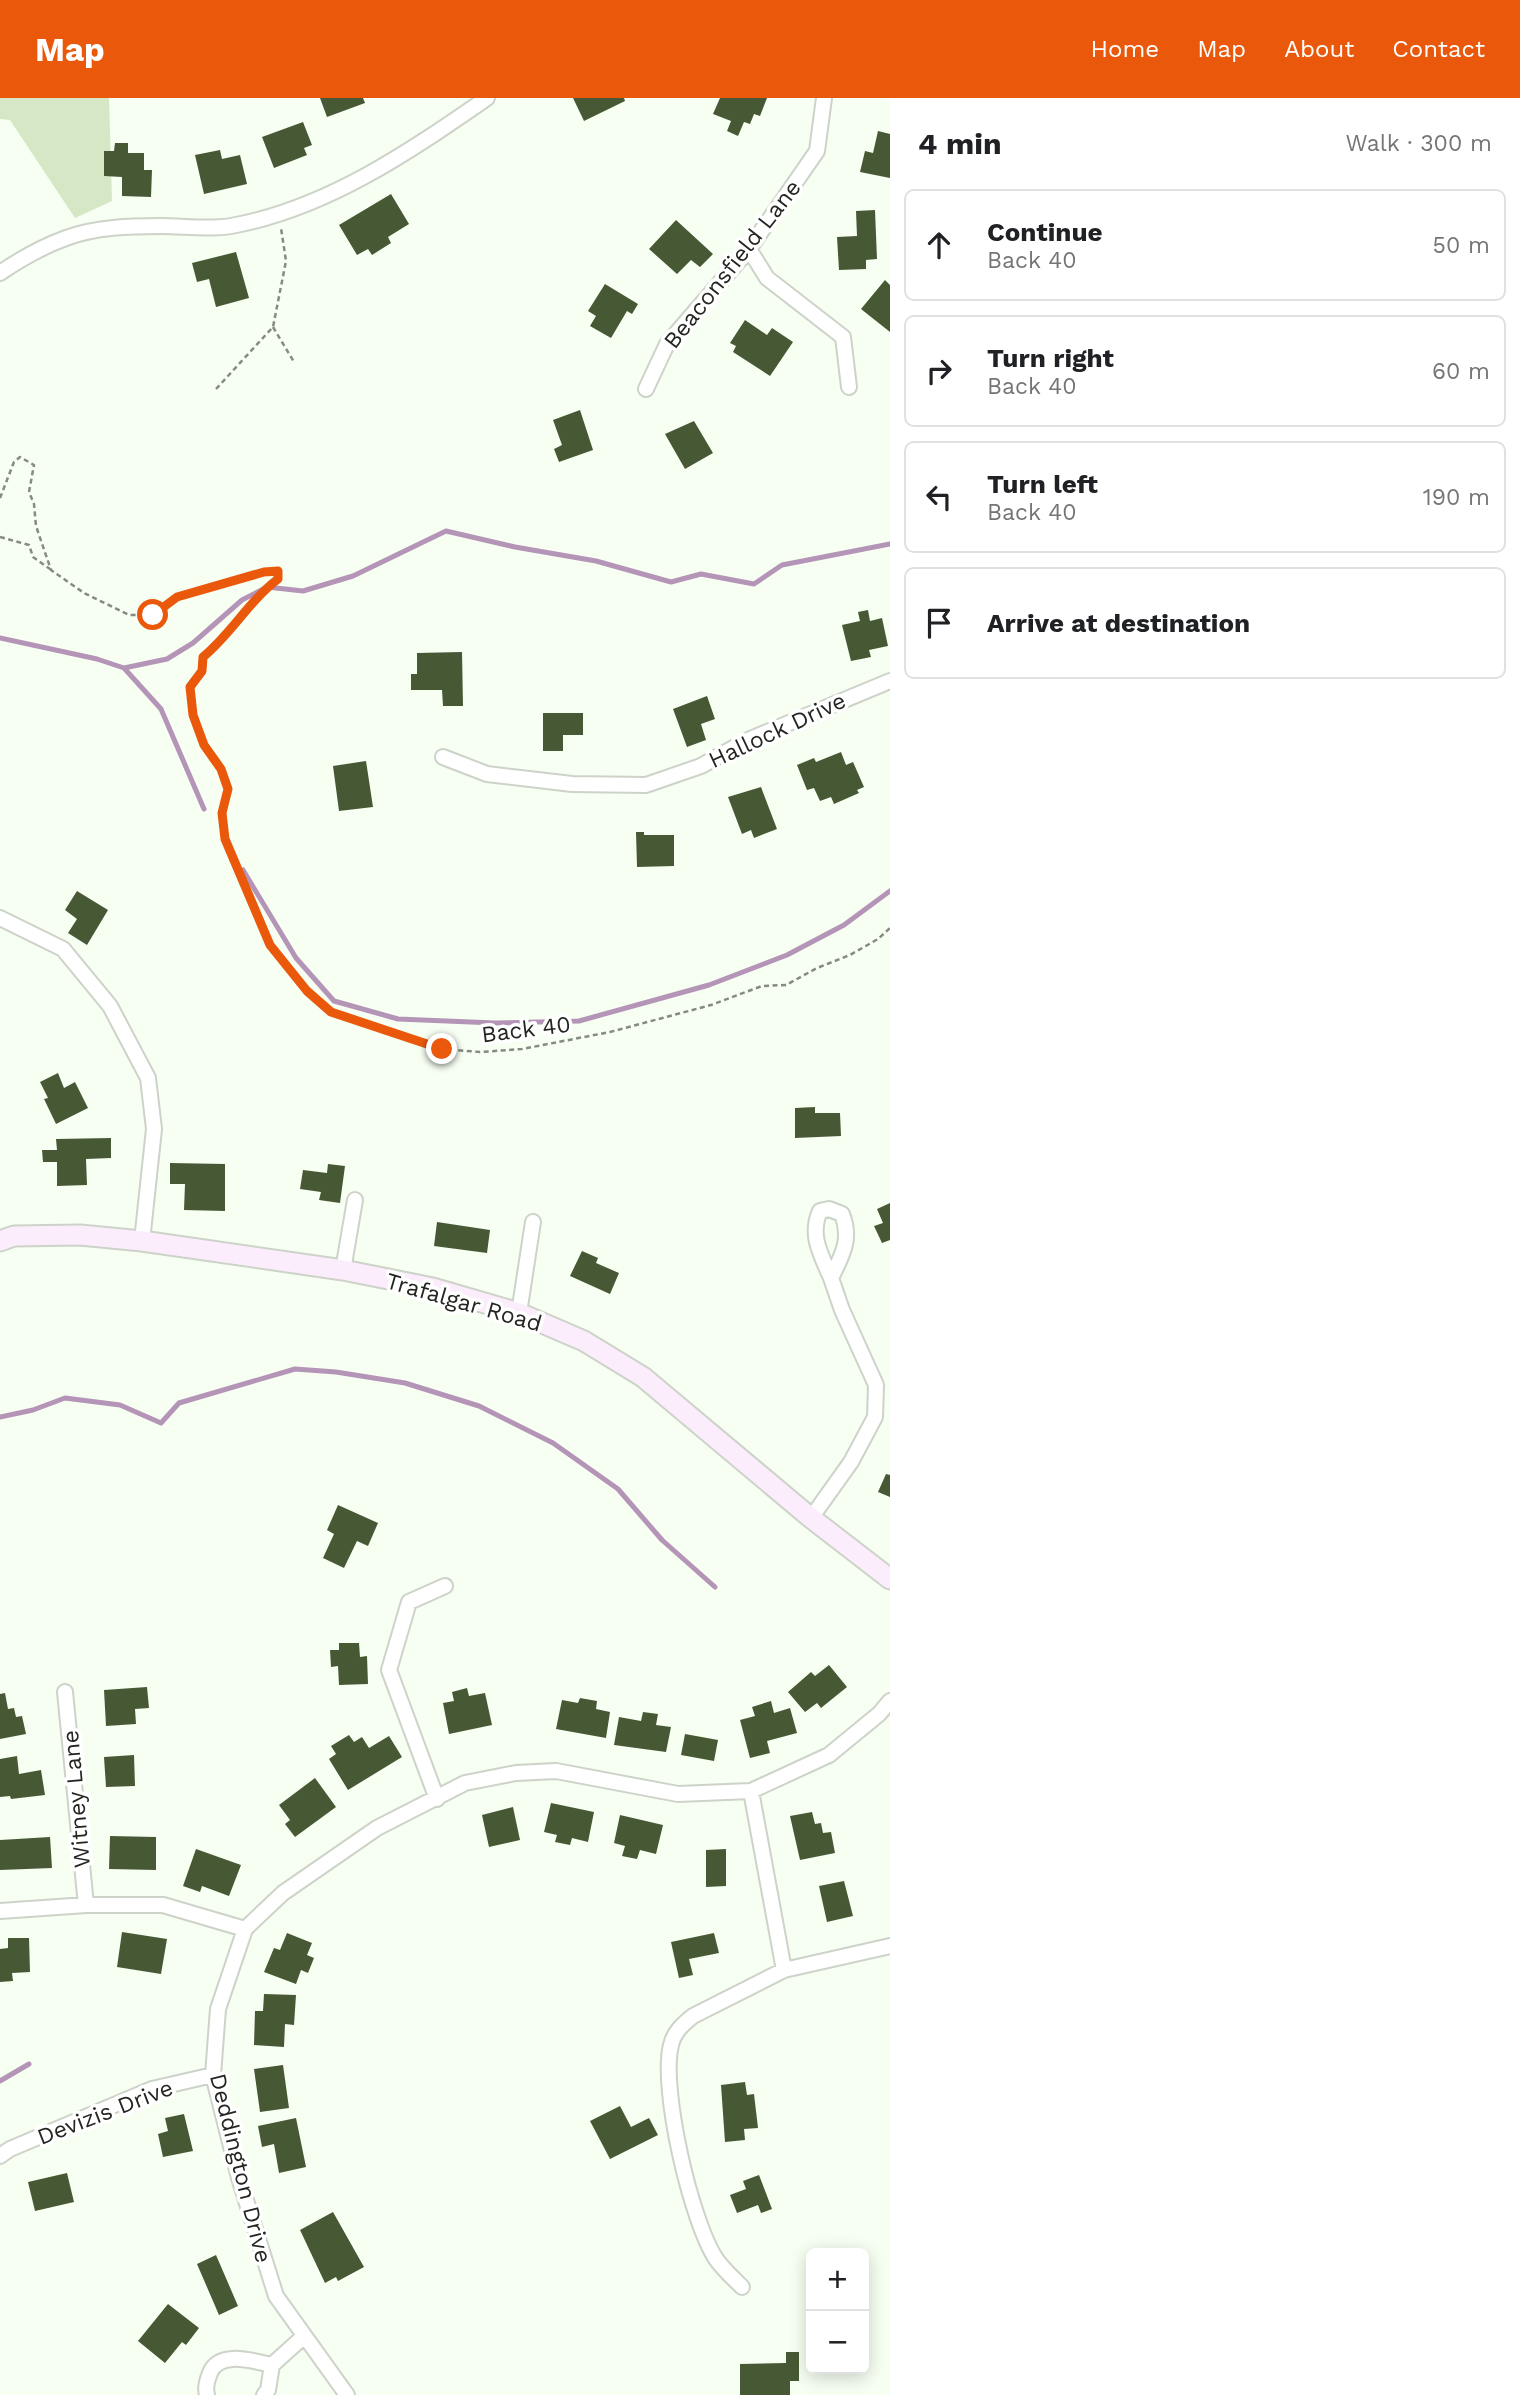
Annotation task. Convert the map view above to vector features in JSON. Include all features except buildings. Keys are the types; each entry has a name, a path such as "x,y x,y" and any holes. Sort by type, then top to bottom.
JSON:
{"street":[{"path":"0,273 67,238 117,228 228,227 279,214 318,200 404,153 487,98"},
{"name":"Beaconsfield Lane","path":"646,389 667,344 749,249 817,151 824,98"},
{"path":"749,249 768,278 843,337 849,387"},
{"name":"Hallock Drive","path":"443,757 487,774 572,784 646,785 701,766 748,740 890,681"},
{"path":"0,918 63,950 110,1006 148,1078 154,1129 142,1241"},
{"path":"343,1270 355,1200"},
{"path":"519,1314 533,1222"},
{"name":"Trafalgar Road","path":"0,1241 14,1237 80,1235 142,1241 343,1270 433,1288 519,1314 584,1341 643,1377 811,1518 890,1579"},
{"path":"811,1518 851,1462 875,1417 876,1385 831,1278"},
{"path":"437,1799 389,1670 410,1602 445,1586"},
{"name":"Witney Lane","path":"65,1692 86,1905"},
{"name":"Deddington Drive","path":"347,2395 276,2296 239,2178 213,2075 218,2009 246,1928 283,1893 377,1828 465,1783 516,1773 556,1772 678,1794 751,1791 829,1755 879,1714 890,1701"},
{"path":"751,1791 784,1970"},
{"path":"0,1911 86,1905 163,1905 246,1928"},
{"path":"742,2287 716,2259 689,2188 675,2128 668,2060 671,2042 680,2026 693,2016 784,1970 890,1946"},
{"name":"Devizis Drive","path":"0,2156 10,2149 152,2089 213,2075"},
{"path":"264,2395 268,2390 272,2365 303,2337"},
{"path":"207,2395 206,2382 212,2368 222,2361 237,2358 272,2365"}],"path":[{"path":"216,389 273,327 286,261 279,214"},
{"path":"273,327 294,362"},
{"path":"0,498 14,462 20,457 34,465 29,492 34,504 36,526 51,570"},
{"path":"0,537 29,545 33,557 51,570"},
{"name":"Back 40","path":"51,570 84,593 129,615 153,615 177,597 264,572 278,571 278,579 267,587 218,645 203,657 202,671 190,687 193,715 204,745 221,769 228,789 222,813 225,839 270,945 307,991 331,1012 442,1049 480,1052 522,1049 610,1032 711,1005 762,986 786,985 859,950 890,928"}],"green space":[{"path":"0,98 109,98 112,201 75,218 10,120 0,119"}],"waterway":[{"path":"124,668 167,659 193,643 242,600 267,587 303,591 353,576 446,531 515,547 596,561 671,582 701,574 754,584 782,565 890,544"},
{"path":"0,638 97,659 124,668 161,709 204,809"},
{"path":"243,870 296,958 334,1001 398,1019 495,1023 579,1021 709,985 787,955 844,925 890,891"},
{"path":"0,1417 33,1410 65,1398 120,1405 161,1423 179,1403 295,1369 336,1372 405,1383 479,1406 553,1443 618,1489 662,1540 715,1587"},
{"path":"0,2081 29,2064"}],"route":[{"path":"153,615 177,597 264,572 278,571 278,579 267,587 218,645 203,657 202,671 190,687 193,715 204,745 221,769 228,789 222,813 225,839 270,945 307,991 331,1012 442,1049"}]}
